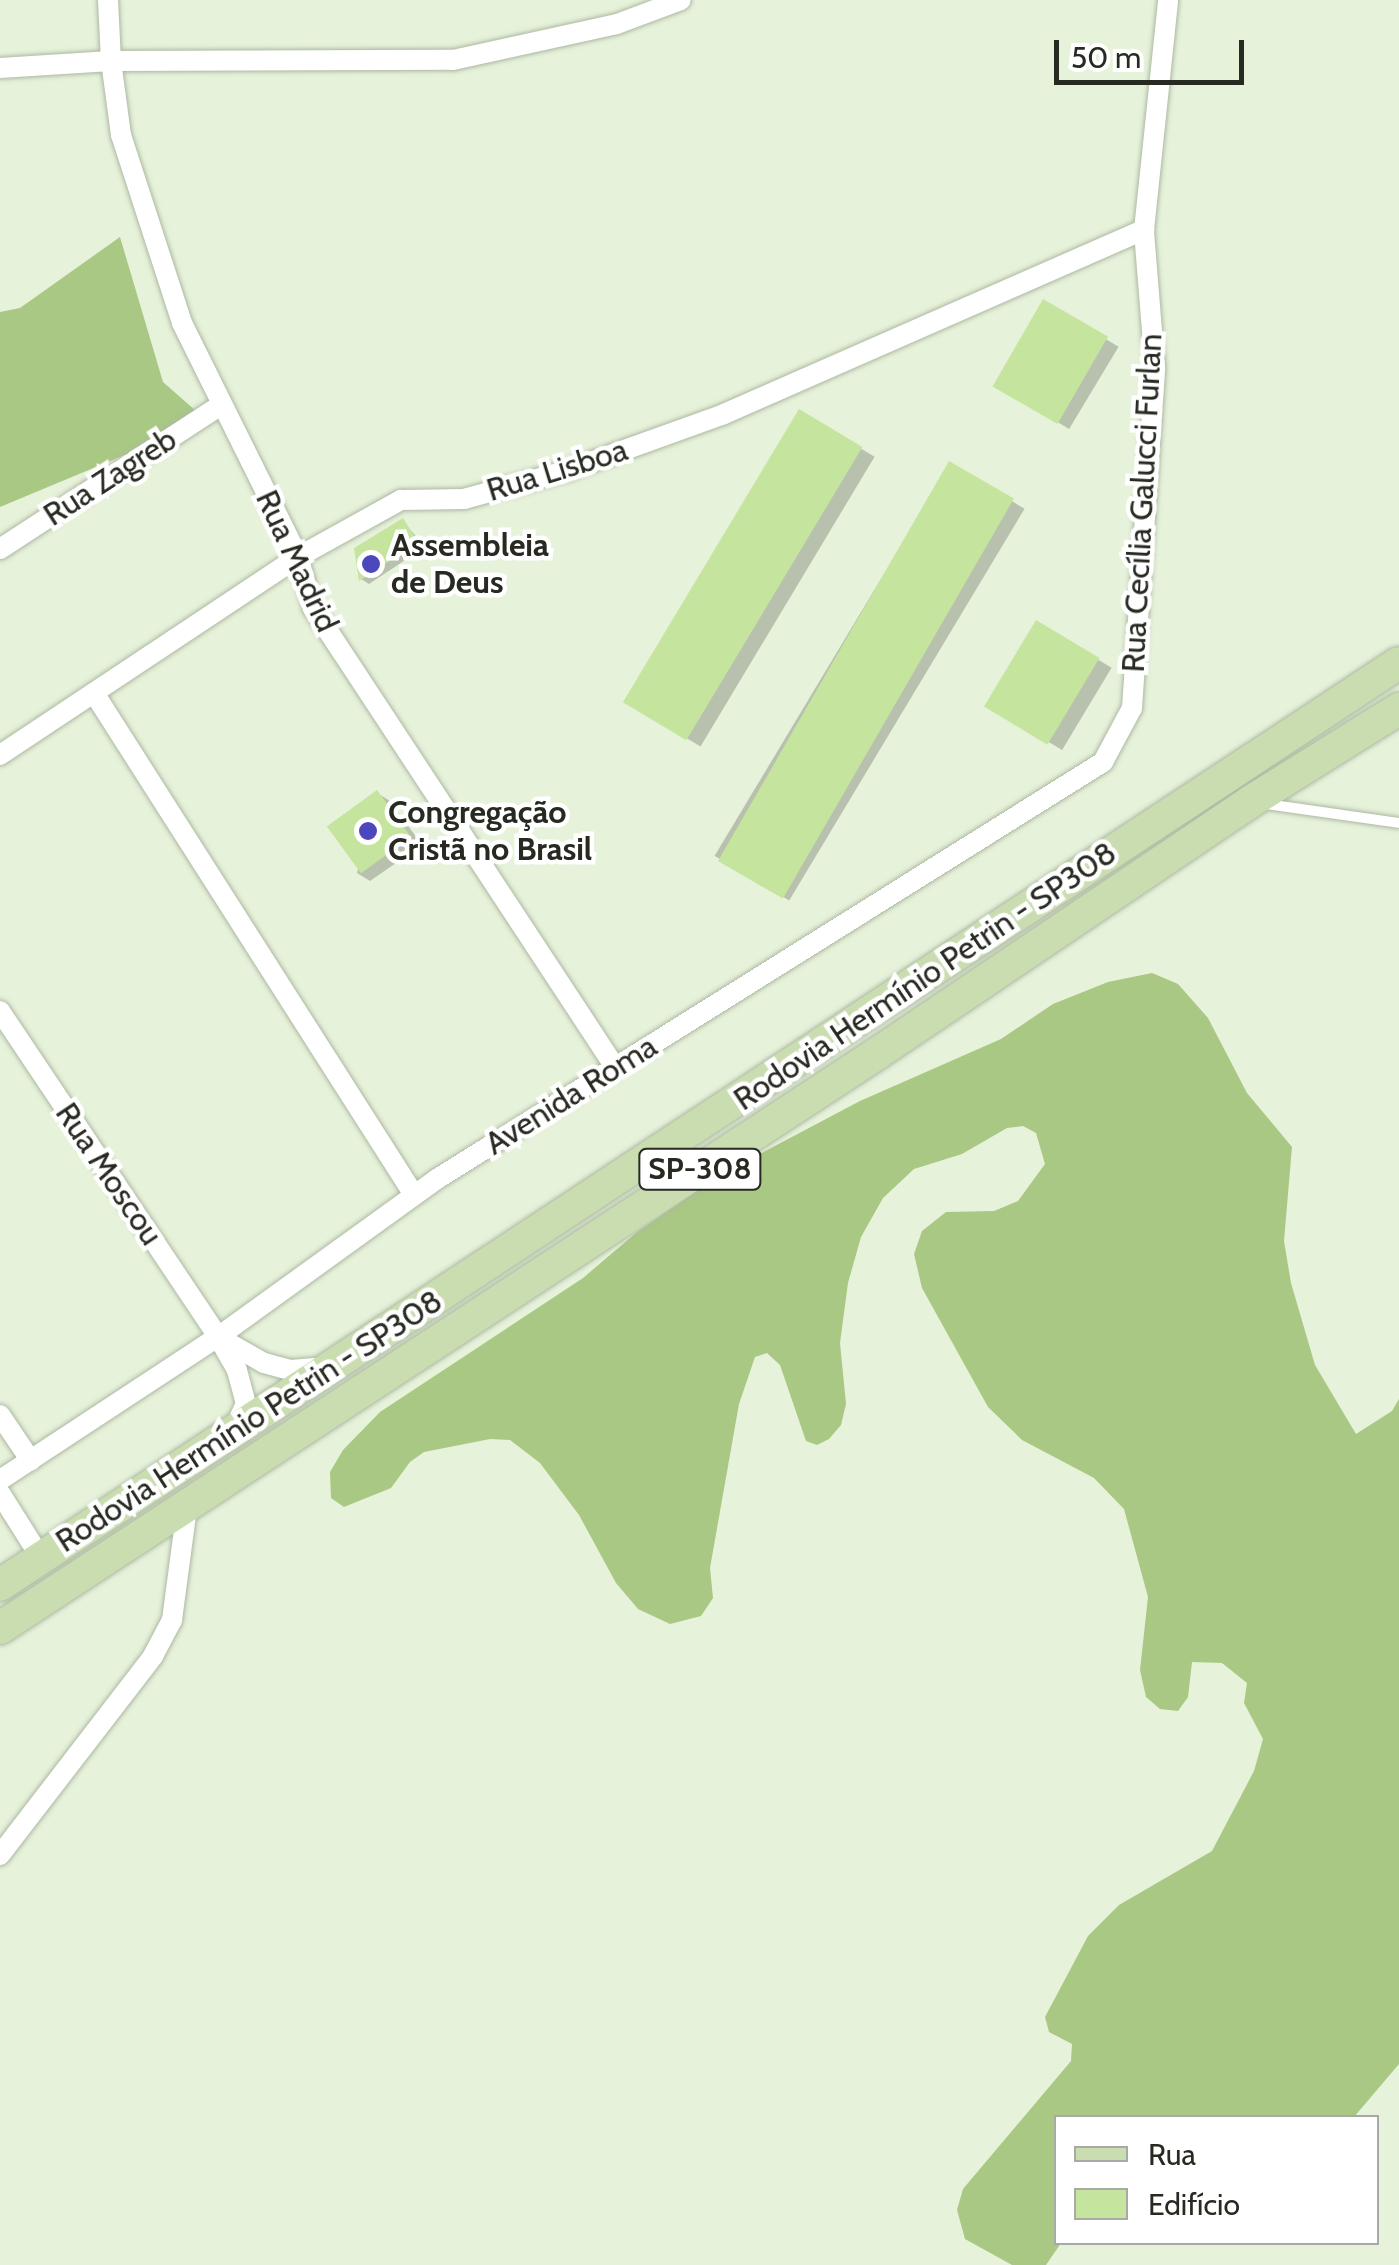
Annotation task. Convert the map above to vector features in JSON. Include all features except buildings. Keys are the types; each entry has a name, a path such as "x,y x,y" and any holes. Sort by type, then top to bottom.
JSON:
{"main road":[{"name":"Rodovia Hermínio Petrin - SP308","path":"0,1585 1399,663"},
{"name":"SP-308","path":"0,1628 878,1053 1250,802 1399,709"}],"street":[{"name":"Rua Madrid","path":"108,0 110,61 121,135 182,323 298,558 313,608 615,1066"},
{"path":"0,68 110,61 453,60 618,24 680,0"},
{"name":"Rua Cecília Galucci Furlan","path":"1132,708 1155,368 1144,230 1168,0"},
{"name":"Rua Lisboa","path":"0,754 298,558 401,500 464,498 566,472 724,414 1144,230"},
{"name":"Rua Zagreb","path":"0,548 220,405"},
{"path":"94,693 414,1195"},
{"name":"Avenida Roma","path":"0,1480 218,1336 414,1195 1103,762 1132,708"},
{"name":"Rua Moscou","path":"0,1010 237,1370 246,1404 233,1432"},
{"path":"218,1336 264,1362 291,1370 330,1367"},
{"path":"0,1415 31,1460"},
{"path":"0,1493 41,1558"},
{"path":"0,1855 153,1656 172,1620 187,1506"}],"lane":[{"path":"1250,802 1399,822"}],"green space":[{"path":"120,237 163,382 196,411 151,444 0,507 0,312 20,308"},
{"path":"1152,973 1178,984 1208,1018 1247,1093 1292,1147 1284,1241 1291,1283 1315,1365 1356,1434 1392,1411 1399,1399 1399,2064 1356,2115 1054,2115 1054,2245 1060,2245 1046,2265 1012,2265 965,2239 957,2210 963,2189 1071,2061 1072,2044 1049,2032 1045,2017 1088,1936 1119,1905 1212,1851 1254,1771 1263,1739 1244,1703 1247,1683 1222,1663 1192,1662 1188,1697 1178,1711 1160,1709 1146,1697 1140,1670 1148,1597 1124,1509 1094,1478 1022,1440 988,1407 922,1288 914,1254 922,1231 946,1212 994,1211 1018,1201 1045,1164 1036,1133 1023,1126 1007,1128 962,1154 914,1169 883,1198 861,1237 848,1283 840,1343 846,1404 841,1425 829,1439 817,1445 806,1441 780,1365 767,1353 755,1357 739,1404 710,1568 713,1598 701,1616 670,1624 638,1609 616,1583 579,1515 540,1463 510,1440 490,1439 424,1452 410,1462 391,1488 344,1507 331,1498 330,1472 343,1450 380,1412 583,1278 637,1232 722,1174 860,1101 1001,1039 1053,1004 1108,982"}],"place":[{"name":"Assembleia de Deus","path":"371,564"},
{"name":"Congregação Cristã no Brasil","path":"368,831"}]}
